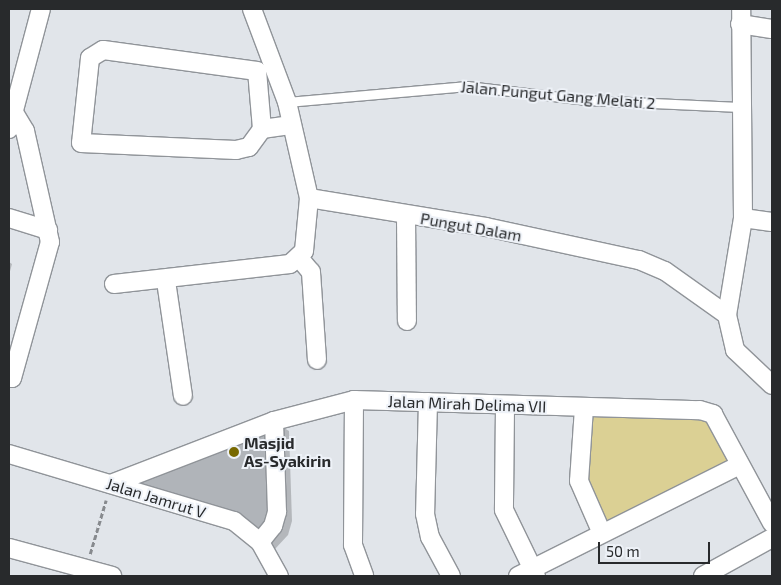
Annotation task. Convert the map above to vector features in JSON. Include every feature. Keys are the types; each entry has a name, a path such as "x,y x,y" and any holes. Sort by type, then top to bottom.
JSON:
{"street":[{"path":"9,377 12,378 46,263 48,230 23,125 11,121 41,9"},
{"path":"252,9 287,102 309,198 300,259 311,272 317,360"},
{"path":"772,29 740,16 743,218 727,316 735,350 772,385"},
{"path":"262,129 257,71 103,50 90,58 81,143 236,150 249,147 262,129 292,125"},
{"name":"Pungut Dalam","path":"309,198 639,260 664,271 727,316"},
{"path":"406,215 407,321"},
{"path":"9,218 48,230"},
{"path":"743,218 772,222"},
{"path":"114,284 166,280 290,264 300,259"},
{"path":"166,280 183,396"},
{"path":"354,400 353,545 364,576"},
{"name":"Jalan Mirah Delima VII","path":"111,484 274,421 354,400 505,407 709,411 772,523"},
{"path":"428,402 425,514 430,537 451,576"},
{"path":"505,407 504,510 529,574 601,531 740,465"},
{"path":"584,408 579,480 601,531"},
{"path":"260,542 273,526 277,512 274,421"},
{"name":"Jalan Jamrut V","path":"9,454 234,521 260,542 279,576"},
{"path":"703,576 772,538"},
{"path":"9,548 112,576"}],"lane":[{"name":"Jalan Pungut Gang Melati 2","path":"287,102 467,86 586,100 740,107"}],"path":[{"path":"85,569 111,484"}],"shaded area":[{"path":"584,408 700,410 740,465 601,531 579,481"}],"building":[{"name":"Masjid As-Syakirin","path":"274,421 277,512 260,542 246,528 111,484"}],"place":[{"name":"Masjid As-Syakirin","path":"234,452"}]}
